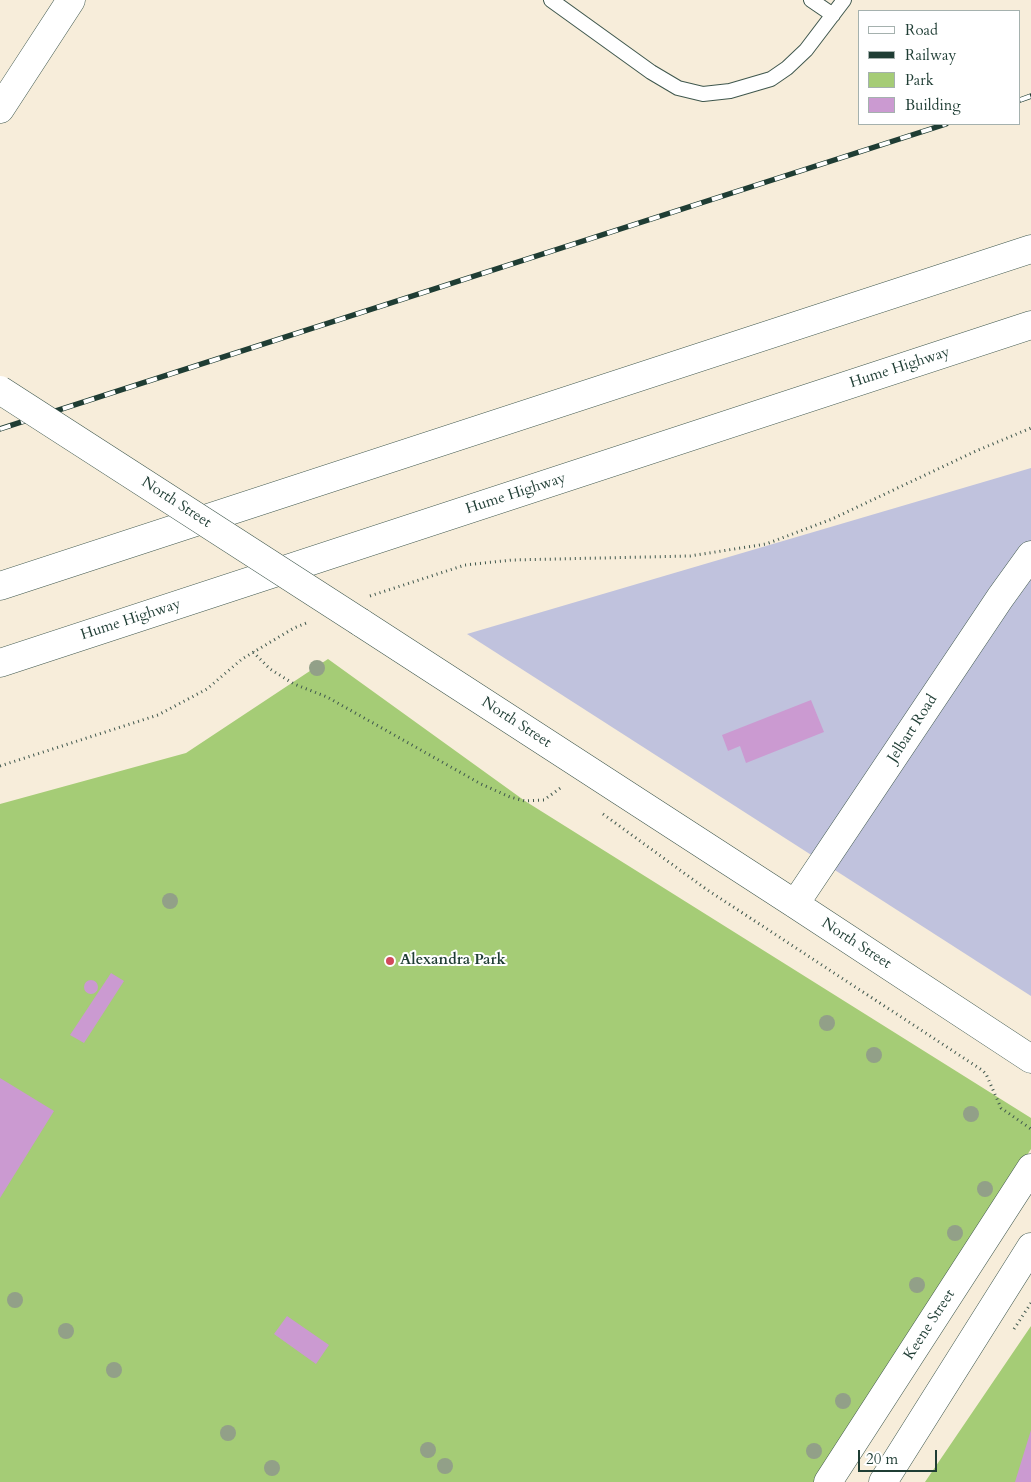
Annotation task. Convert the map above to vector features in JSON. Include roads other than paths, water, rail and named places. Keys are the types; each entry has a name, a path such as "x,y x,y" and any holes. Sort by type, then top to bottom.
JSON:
{"main road":[{"path":"0,109 71,0"},
{"path":"0,586 1031,249"},
{"name":"Hume Highway","path":"0,662 1031,325"},
{"name":"North Street","path":"0,390 361,611 580,765 796,904 1031,1059"},
{"name":"Jelbart Road","path":"796,904 1000,598 1031,555"},
{"name":"Keene Street","path":"828,1482 1031,1168"},
{"path":"883,1482 1031,1247"}],"lane":[{"path":"551,0 651,72 678,88 703,94 730,91 771,78 787,68 806,50 844,0"},
{"path":"811,0 833,15"}],"railway":[{"path":"1021,100 1031,96"},
{"path":"0,429 943,125"}],"place":[{"name":"Alexandra Park","path":"390,961"}]}
